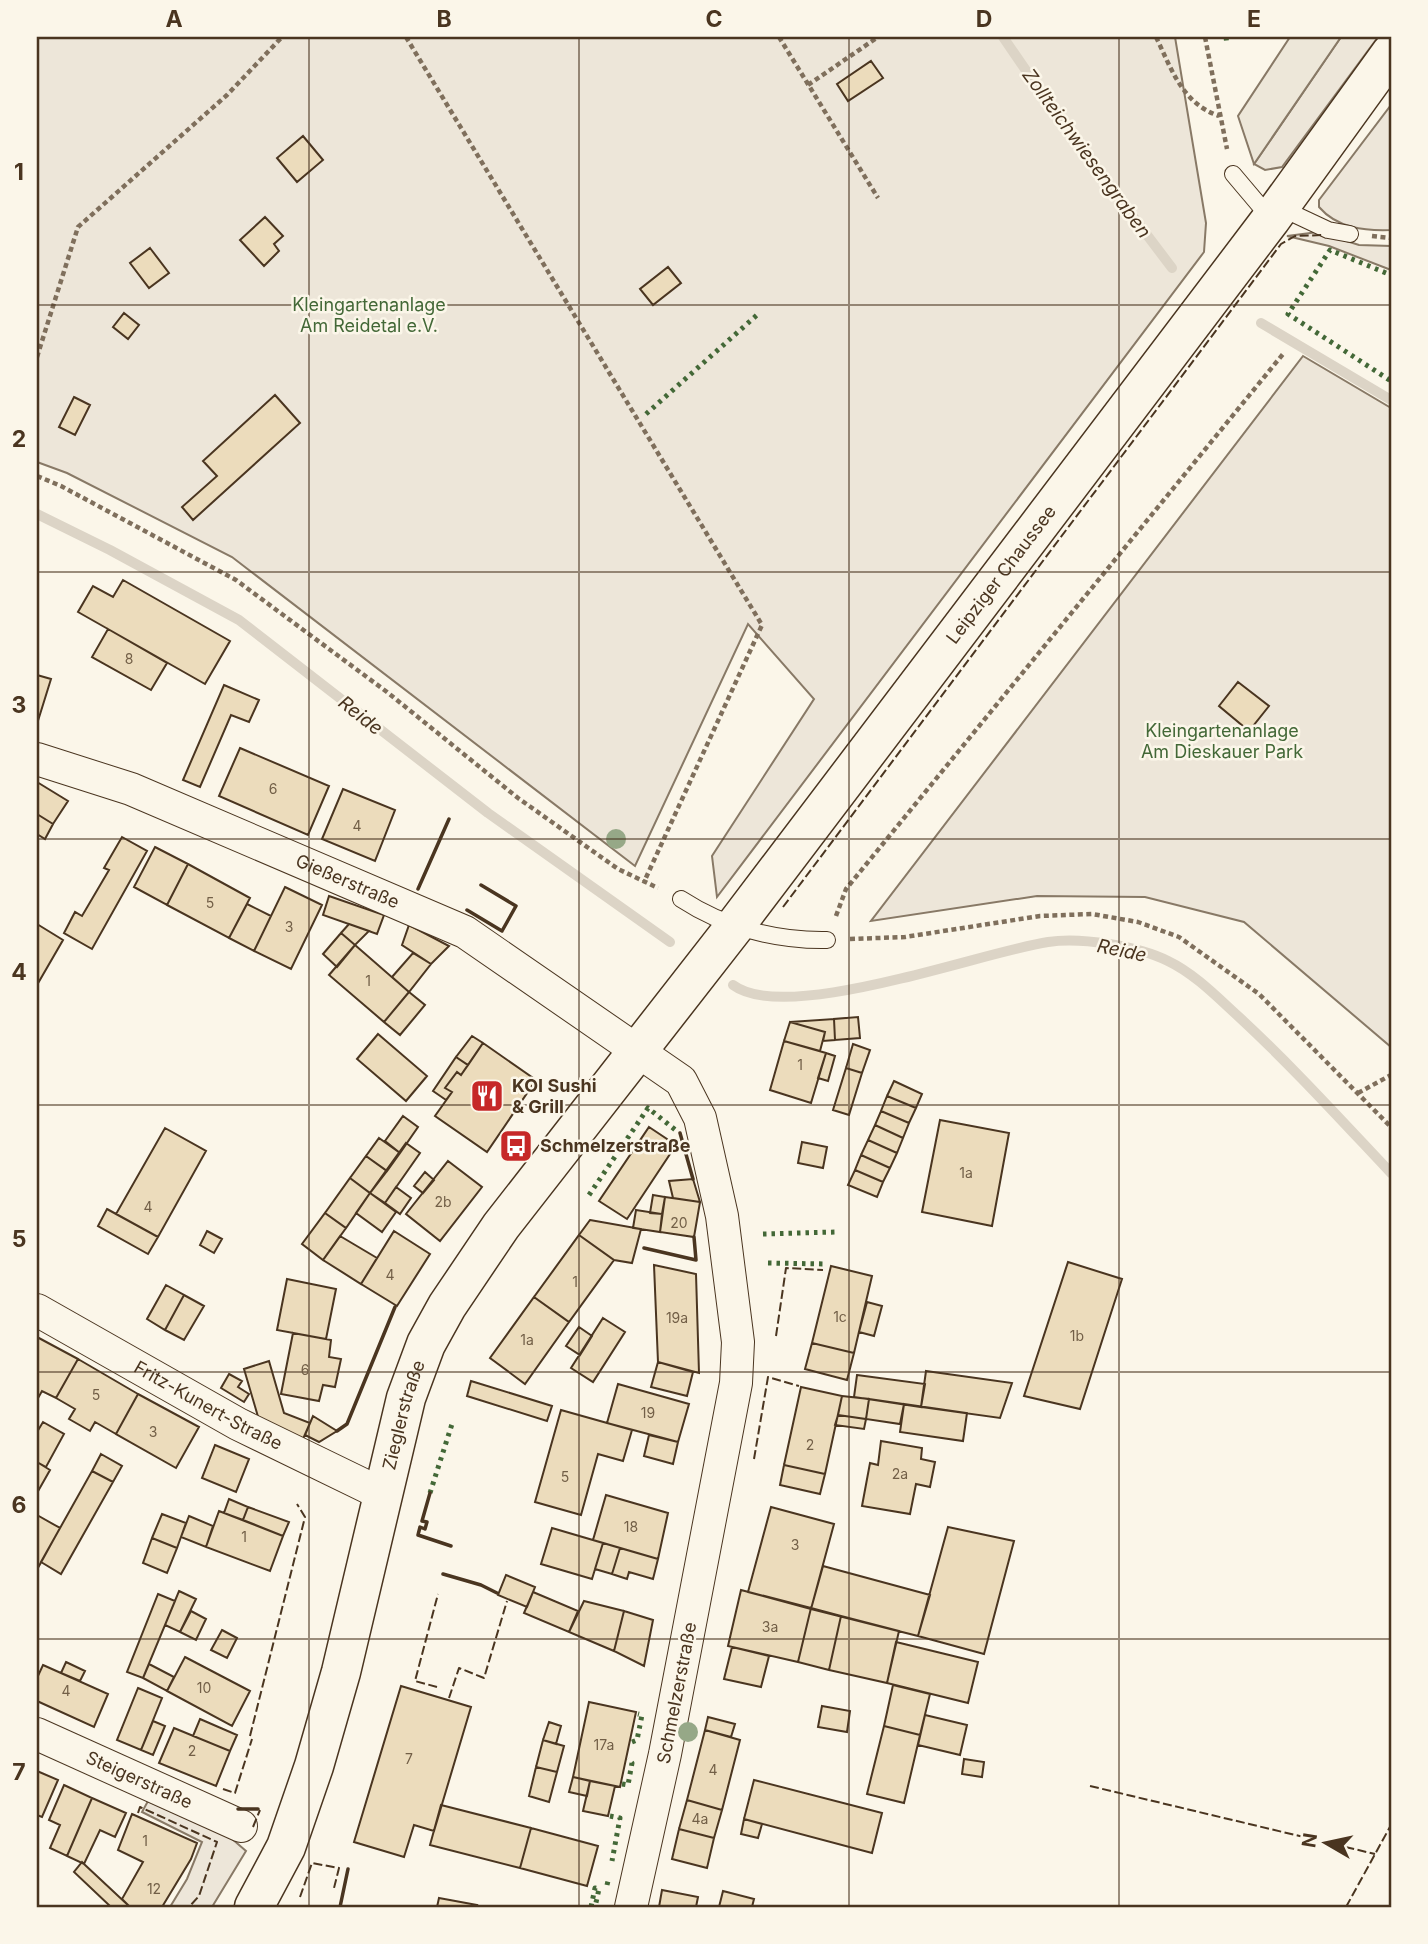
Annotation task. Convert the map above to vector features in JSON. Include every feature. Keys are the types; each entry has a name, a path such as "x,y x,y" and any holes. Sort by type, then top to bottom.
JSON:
{"main road":[{"name":"Leipziger Chaussee","path":"688,988 1275,213 1391,54"},
{"name":"Zieglerstraße","path":"254,1907 286,1847 314,1766 341,1672 406,1398 426,1344 447,1306 501,1226 635,1052 688,988"}],"street":[{"name":"Gießerstraße","path":"37,759 131,789 465,932 635,1052"},
{"name":"Schmelzerstraße","path":"631,1907 676,1700 736,1383 738,1342 722,1216 701,1118 681,1081 635,1052"},
{"name":"Fritz-Kunert-Straße","path":"37,1310 238,1424 384,1495"},
{"name":"Steigerstraße","path":"37,1734 241,1826"}],"lane":[{"path":"1233,174 1275,213 1350,234"},
{"path":"681,898 729,934 827,940"}],"path":[{"path":"37,357 78,227 227,95 282,37"},
{"path":"406,37 762,625 644,882"},
{"path":"779,37 878,198"},
{"path":"808,85 878,37"},
{"path":"1156,37 1181,88 1193,104 1219,116"},
{"path":"1205,37 1219,116 1233,174"},
{"path":"1283,354 846,889 827,940 905,937 1040,916 1092,915 1138,922 1179,937 1259,994 1391,1128"},
{"path":"37,476 61,486 236,580 387,692 518,798 618,869 681,898"},
{"path":"1358,1093 1391,1075"}],"green space":[{"name":"Kleingartenanlage Am Reidetal e.V.","path":"37,37 1175,37 1206,223 1204,252 717,897 712,856 814,699 748,624 635,866 232,557 67,473 37,462"},
{"path":"1341,37 1378,37 1282,167 1265,170 1254,164"},
{"path":"1391,105 1391,230 1361,229 1334,220 1319,207 1319,200"},
{"path":"1318,232 1359,245 1391,246 1391,270 1329,246 1287,236"},
{"name":"Kleingartenanlage Am Dieskauer Park","path":"1303,356 1391,408 1391,1047 1244,922 1145,897 1037,896 871,921"},
{"path":"148,1801 231,1838 246,1851 212,1907 170,1907 187,1879 202,1842 142,1812"}],"shaded area":[{"path":"1290,37 1341,37 1254,164 1238,116"}],"building":[{"path":"871,61 883,78 848,101 837,84"},
{"path":"303,136 323,160 297,182 277,158"},
{"path":"265,217 283,236 274,244 279,251 264,266 240,240"},
{"path":"150,248 169,273 149,288 130,263"},
{"path":"668,267 681,283 653,305 640,289"},
{"path":"124,313 139,325 128,339 113,327"},
{"path":"275,395 300,423 193,520 182,507 217,476 203,461"},
{"path":"74,397 90,405 75,435 59,427"},
{"path":"123,580 230,641 205,684 78,612 93,586 113,597"},
{"path":"108,629 167,663 151,690 92,657"},
{"path":"37,675 51,679 37,724"},
{"path":"1238,682 1269,706 1249,731 1219,706"},
{"path":"224,685 259,700 249,722 231,715 200,787 183,780"},
{"path":"240,748 329,786 308,835 219,796"},
{"path":"37,782 68,801 53,824 37,814"},
{"path":"343,789 395,810 375,861 322,839"},
{"path":"37,814 53,824 45,839 37,834"},
{"path":"122,837 147,851 92,949 64,933 75,912 82,916 109,870 104,868"},
{"path":"155,847 188,864 167,905 134,887"},
{"path":"188,864 250,898 229,938 167,905"},
{"path":"285,887 322,905 291,969 254,951"},
{"path":"329,896 384,915 377,934 323,915"},
{"path":"247,904 271,916 254,951 229,938"},
{"path":"37,924 63,940 37,985"},
{"path":"349,924 369,931 355,945 341,933"},
{"path":"409,925 449,946 431,964 402,945"},
{"path":"341,933 355,945 337,967 323,954"},
{"path":"355,945 409,992 384,1022 329,975"},
{"path":"413,953 431,964 409,992 392,977"},
{"path":"409,992 425,1005 400,1035 384,1022"},
{"path":"858,1017 860,1038 835,1040 834,1019"},
{"path":"834,1019 835,1040 823,1041 825,1032 790,1022"},
{"path":"790,1022 825,1032 820,1051 784,1041"},
{"path":"378,1034 427,1076 406,1101 357,1059"},
{"path":"472,1036 483,1043 468,1065 456,1057"},
{"path":"784,1041 826,1053 811,1103 770,1090"},
{"name":"KOI Sushi & Grill","path":"483,1043 536,1080 487,1152 435,1116 452,1092 445,1088 457,1072 461,1075"},
{"path":"853,1044 870,1050 862,1073 846,1068"},
{"path":"826,1053 835,1056 828,1081 818,1078"},
{"path":"456,1057 468,1065 461,1075 457,1072 445,1088 452,1092 446,1100 433,1091"},
{"path":"846,1068 862,1073 849,1115 833,1110"},
{"path":"894,1081 922,1094 916,1108 887,1096"},
{"path":"887,1096 916,1108 909,1123 881,1111"},
{"path":"881,1111 909,1123 903,1138 875,1125"},
{"path":"403,1116 418,1127 400,1153 385,1141"},
{"path":"940,1120 1009,1133 992,1226 922,1212"},
{"path":"875,1125 903,1138 897,1153 868,1140"},
{"path":"649,1127 676,1145 627,1219 599,1201"},
{"path":"165,1128 206,1151 158,1237 116,1214"},
{"path":"379,1138 400,1153 387,1171 366,1156"},
{"path":"868,1140 897,1153 890,1168 861,1155"},
{"path":"802,1142 827,1147 823,1168 798,1163"},
{"path":"406,1143 420,1153 385,1203 370,1193"},
{"path":"861,1155 890,1168 883,1182 855,1170"},
{"path":"366,1156 387,1171 370,1193 350,1178"},
{"path":"448,1161 482,1187 440,1241 406,1214"},
{"path":"855,1170 883,1182 877,1197 848,1185"},
{"path":"425,1172 434,1180 423,1193 414,1186"},
{"path":"350,1178 370,1193 346,1228 325,1213"},
{"path":"693,1179 700,1202 673,1198 669,1181"},
{"path":"396,1187 411,1198 400,1214 385,1203"},
{"path":"370,1193 396,1212 382,1232 356,1213"},
{"path":"653,1195 665,1197 662,1214 650,1213"},
{"path":"665,1197 700,1202 694,1237 660,1232"},
{"path":"107,1209 158,1237 148,1254 98,1226"},
{"path":"636,1210 662,1214 660,1232 633,1228"},
{"path":"325,1213 346,1228 323,1260 302,1244"},
{"path":"590,1220 641,1229 632,1263 614,1260 579,1235"},
{"path":"207,1231 222,1239 214,1253 200,1245"},
{"path":"394,1231 430,1254 397,1306 361,1284"},
{"path":"579,1235 614,1260 569,1322 534,1297"},
{"path":"340,1236 377,1258 361,1284 323,1260"},
{"path":"1068,1262 1122,1279 1080,1409 1024,1396"},
{"path":"654,1265 696,1274 699,1373 658,1362"},
{"path":"831,1266 872,1276 854,1353 812,1343"},
{"path":"287,1279 336,1289 326,1339 277,1330"},
{"path":"166,1285 184,1295 165,1330 147,1319"},
{"path":"184,1295 204,1306 184,1340 165,1330"},
{"path":"534,1297 569,1322 525,1384 490,1358"},
{"path":"867,1302 882,1306 874,1336 859,1332"},
{"path":"603,1318 625,1332 593,1382 571,1368"},
{"path":"579,1327 592,1336 580,1355 566,1346"},
{"path":"293,1333 331,1340 329,1357 341,1359 335,1387 323,1385 319,1401 281,1394"},
{"path":"37,1337 78,1359 56,1398 42,1391 37,1400"},
{"path":"812,1343 854,1353 847,1380 805,1369"},
{"path":"78,1359 138,1394 116,1434 95,1422 90,1431 69,1419 75,1409 56,1398"},
{"path":"269,1361 284,1413 310,1423 303,1439 259,1420 244,1369"},
{"path":"658,1362 693,1372 687,1396 651,1387"},
{"path":"926,1371 1012,1383 1000,1418 921,1407"},
{"path":"229,1374 242,1381 238,1387 249,1394 244,1402 221,1388"},
{"path":"857,1375 925,1384 921,1407 854,1397"},
{"path":"471,1381 552,1406 547,1421 467,1396"},
{"path":"618,1384 689,1404 678,1442 607,1423"},
{"path":"801,1387 842,1396 825,1474 784,1465"},
{"path":"138,1394 199,1427 176,1468 116,1434"},
{"path":"842,1396 869,1399 866,1419 838,1415"},
{"path":"869,1399 904,1404 900,1424 866,1419"},
{"path":"904,1404 967,1413 963,1441 900,1432"},
{"path":"561,1410 632,1430 623,1461 598,1454 581,1515 535,1502"},
{"path":"838,1415 866,1419 864,1429 835,1425"},
{"path":"313,1416 337,1431 319,1442 305,1435"},
{"path":"43,1422 64,1434 46,1467 37,1462 37,1432"},
{"path":"649,1435 678,1442 673,1464 644,1456"},
{"path":"881,1441 922,1448 921,1459 935,1462 930,1487 916,1484 910,1514 862,1506 870,1463 878,1465"},
{"path":"215,1445 249,1459 236,1492 202,1478"},
{"path":"101,1454 122,1466 113,1482 92,1471"},
{"path":"37,1462 50,1470 37,1493"},
{"path":"784,1465 825,1474 820,1494 780,1485"},
{"path":"92,1471 113,1482 61,1574 41,1562"},
{"path":"606,1495 668,1513 658,1559 593,1540"},
{"path":"229,1499 248,1507 243,1520 224,1513"},
{"path":"248,1507 289,1522 283,1536 243,1520"},
{"path":"771,1507 834,1524 811,1609 748,1592"},
{"path":"219,1511 283,1536 270,1571 206,1547"},
{"path":"162,1514 186,1523 177,1548 152,1538"},
{"path":"37,1515 60,1528 39,1566 37,1564"},
{"path":"189,1516 213,1526 206,1547 181,1537"},
{"path":"948,1527 1014,1541 984,1654 918,1636"},
{"path":"552,1528 603,1543 592,1579 541,1564"},
{"path":"152,1538 177,1548 167,1573 143,1563"},
{"path":"603,1543 620,1548 612,1574 595,1569"},
{"path":"620,1548 658,1559 653,1579 629,1572 627,1579 612,1574"},
{"path":"823,1566 930,1595 918,1636 811,1609"},
{"path":"506,1575 535,1587 527,1607 498,1595"},
{"path":"741,1590 811,1608 798,1662 728,1646"},
{"path":"179,1591 196,1599 180,1632 165,1625"},
{"path":"533,1592 578,1611 569,1632 524,1613"},
{"path":"158,1594 175,1601 143,1678 127,1672"},
{"path":"584,1601 624,1611 614,1651 569,1632"},
{"path":"811,1608 841,1616 829,1670 798,1662"},
{"path":"191,1611 206,1619 196,1640 180,1632"},
{"path":"624,1611 653,1620 644,1666 614,1651"},
{"path":"841,1616 899,1631 887,1683 829,1670"},
{"path":"222,1630 237,1638 227,1658 211,1650"},
{"path":"896,1642 978,1662 968,1703 887,1683"},
{"path":"732,1647 769,1656 761,1687 724,1679"},
{"path":"185,1657 250,1691 232,1726 167,1691"},
{"path":"66,1662 85,1671 80,1681 61,1673"},
{"path":"149,1664 174,1677 167,1691 143,1678"},
{"path":"43,1665 108,1694 94,1727 37,1701 37,1678"},
{"path":"893,1685 930,1694 920,1735 884,1726"},
{"path":"401,1686 471,1707 434,1831 414,1825 404,1857 354,1842"},
{"path":"138,1688 162,1698 141,1750 117,1740"},
{"path":"589,1702 636,1712 620,1787 573,1777"},
{"path":"822,1706 850,1711 847,1732 818,1727"},
{"path":"925,1715 967,1725 960,1755 918,1745"},
{"path":"708,1717 735,1724 731,1737 705,1730"},
{"path":"200,1719 237,1735 230,1751 193,1736"},
{"path":"153,1721 165,1726 153,1755 141,1750"},
{"path":"549,1722 561,1726 556,1744 543,1740"},
{"path":"884,1726 920,1735 904,1803 867,1794"},
{"path":"174,1728 230,1751 216,1786 159,1763"},
{"path":"705,1730 740,1740 722,1810 687,1800"},
{"path":"543,1740 564,1746 557,1772 536,1767"},
{"path":"964,1759 984,1762 982,1777 962,1774"},
{"path":"536,1767 557,1772 549,1802 529,1796"},
{"path":"37,1771 58,1780 42,1817 37,1815"},
{"path":"573,1777 590,1781 587,1796 569,1792"},
{"path":"754,1780 882,1813 872,1853 744,1819"},
{"path":"590,1781 615,1786 608,1816 583,1811"},
{"path":"64,1785 92,1798 67,1856 50,1848 60,1825 49,1820"},
{"path":"92,1798 126,1813 115,1837 100,1830 84,1864 67,1856"},
{"path":"687,1800 722,1810 714,1838 679,1829"},
{"path":"441,1805 531,1828 520,1868 430,1845"},
{"path":"132,1814 197,1843 191,1859 162,1907 130,1907 122,1899 143,1862 118,1850"},
{"path":"744,1819 762,1824 758,1838 741,1834"},
{"path":"531,1828 598,1846 587,1886 520,1868"},
{"path":"679,1829 714,1838 707,1868 672,1859"},
{"path":"82,1862 130,1907 111,1907 74,1872"},
{"path":"662,1890 698,1897 696,1907 659,1907"},
{"path":"723,1891 754,1899 752,1907 719,1907"},
{"path":"439,1898 477,1905 437,1907"}],"waterway":[{"name":"Zollteichwiesengraben","path":"1003,37 1060,120 1172,268"},
{"name":"Zollteichwiesengraben","path":"1261,323 1391,400"},
{"name":"Reide","path":"37,514 239,620 488,813 670,942"},
{"name":"Reide","path":"733,985 759,995 795,997 838,992 885,982 1048,942 1093,942 1141,951 1178,966 1214,994 1297,1074 1391,1173"}],"hedge":[{"path":"1226,37 1227,45"},
{"path":"1386,273 1330,250 1288,314 1391,381"},
{"path":"646,414 757,315"},
{"path":"589,1195 648,1108 678,1132"},
{"path":"763,1234 836,1232"},
{"path":"768,1263 827,1264"},
{"path":"430,1493 452,1424"},
{"path":"632,1742 637,1740 642,1715 638,1714"},
{"path":"622,1784 628,1785 632,1763 628,1759"},
{"path":"610,1816 620,1818 612,1861"},
{"path":"607,1885 609,1877"},
{"path":"591,1907 595,1888 599,1889 595,1907"}],"fence":[{"path":"783,907 1281,244 1295,236 1323,235"},
{"path":"776,1336 786,1268 823,1270"},
{"path":"754,1459 768,1377 799,1386"},
{"path":"250,1736 305,1517 297,1504"},
{"path":"437,1687 415,1681 438,1594"},
{"path":"449,1698 459,1668 484,1678 507,1601"},
{"path":"223,1789 235,1793 252,1739"},
{"path":"1090,1786 1375,1854"},
{"path":"138,1813 140,1807 217,1842 199,1896 189,1907"},
{"path":"253,1827 260,1810"},
{"path":"1346,1907 1391,1825"},
{"path":"300,1897 312,1863 339,1868 334,1888"}],"wall":[{"path":"418,889 449,819"},
{"path":"467,910 502,931 516,906 481,885"},
{"path":"680,1133 693,1179"},
{"path":"644,1248 696,1260 694,1237"},
{"path":"337,1431 347,1424 395,1307"},
{"path":"430,1493 422,1521 427,1522 425,1529 420,1527 418,1535 451,1546"},
{"path":"443,1574 481,1585 497,1593"},
{"path":"238,1809 258,1809"},
{"path":"340,1907 348,1869"}],"place":[{"name":"KOI Sushi & Grill","path":"487,1096"},
{"name":"Schmelzerstraße","path":"516,1146"}]}
